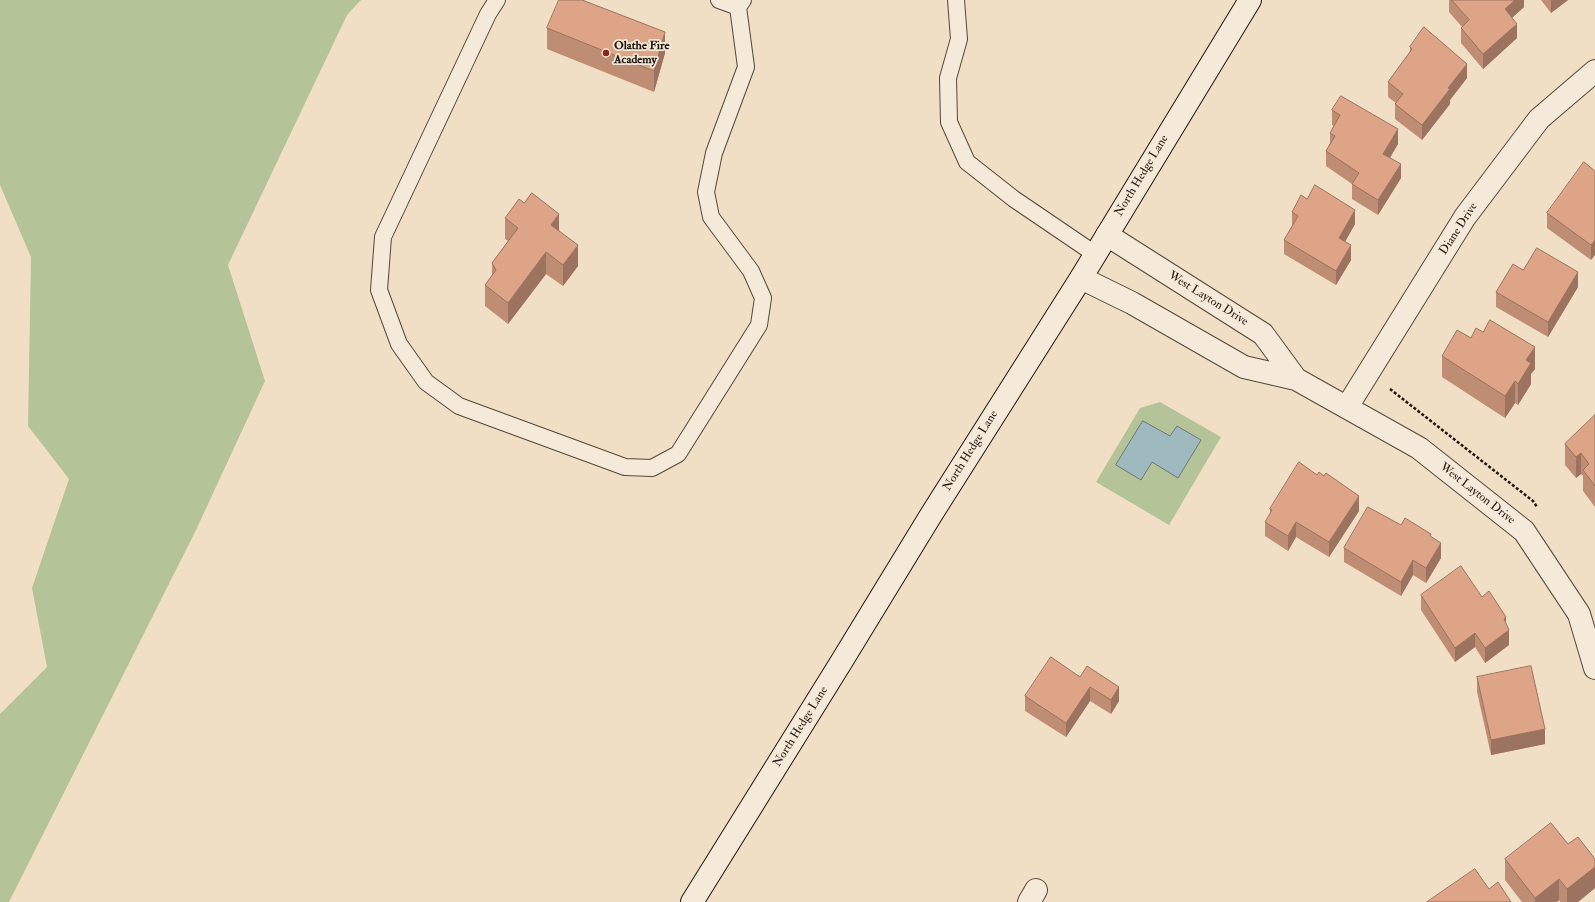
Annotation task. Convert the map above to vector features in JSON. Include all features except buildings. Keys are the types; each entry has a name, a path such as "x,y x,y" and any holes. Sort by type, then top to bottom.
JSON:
{"street":[{"name":"North Hedge Lane","path":"692,902 931,514 1081,278 1250,0"},
{"name":"Diane Drive","path":"1346,407 1465,217 1539,119 1595,71"},
{"name":"West Layton Drive","path":"1107,235 1263,334 1296,379"},
{"name":"West Layton Drive","path":"1081,278 1132,303 1244,367 1296,379 1419,448 1524,531 1579,614 1595,668"}],"lane":[{"path":"497,0 488,14 382,237 379,290 399,344 426,382 459,406 625,467 652,468 678,454 759,325 763,298 751,271 711,217 706,192 714,153 746,67 740,3 719,0"},
{"path":"956,0 958,39 948,78 949,122 967,162 1014,199 1095,254"}],"green space":[{"path":"0,0 361,0 347,15 228,265 265,381 196,530 9,902 0,902 0,714 47,667 32,588 69,479 28,426 31,257 0,185"},
{"path":"1160,402 1221,437 1169,525 1096,482 1140,408"}],"water":[{"path":"1143,421 1170,436 1177,426 1201,440 1178,478 1152,462 1141,480 1116,465"}],"place":[{"name":"Olathe Fire Academy","path":"606,53"}]}
